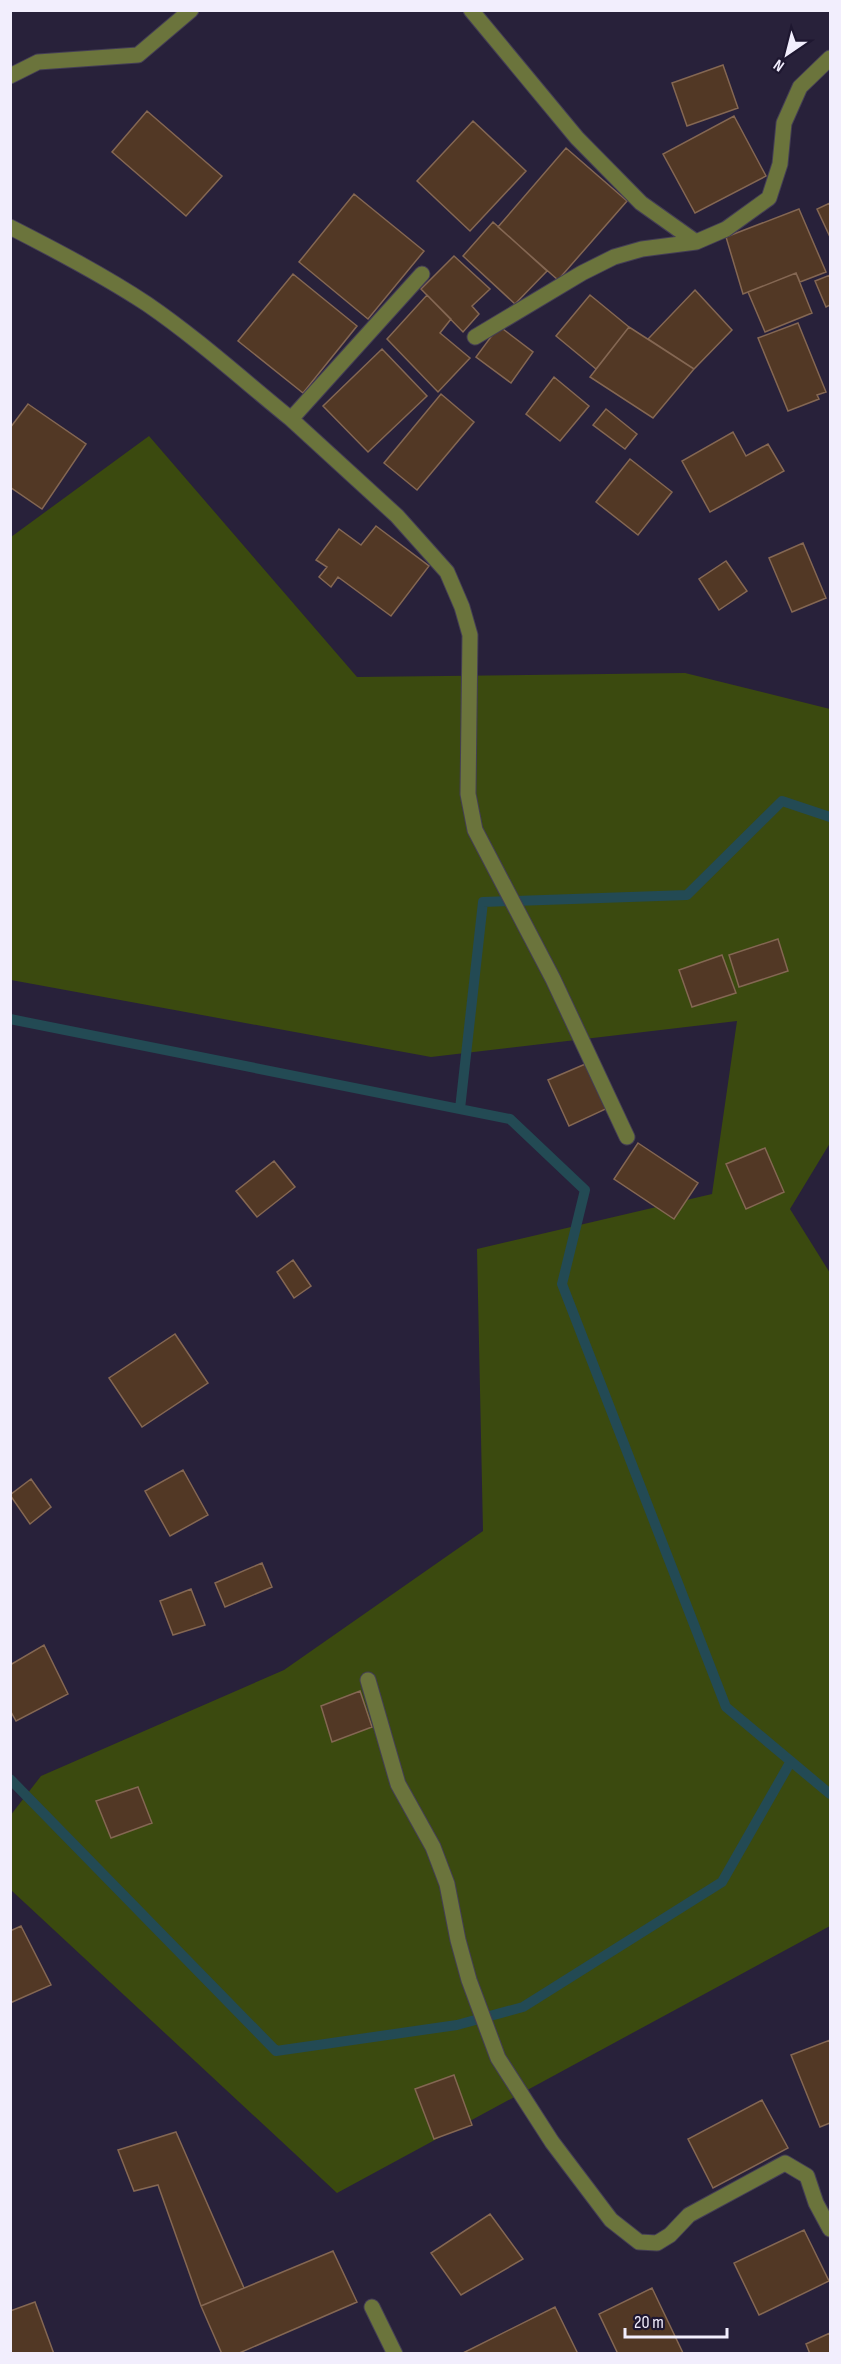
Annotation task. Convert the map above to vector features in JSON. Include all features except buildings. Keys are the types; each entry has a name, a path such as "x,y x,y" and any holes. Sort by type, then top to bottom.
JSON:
{"street":[{"path":"10,76 38,62 138,55 191,10"},
{"path":"471,10 577,138 641,203 696,242"},
{"path":"475,337 582,273 614,257 642,249 696,242 726,229 769,198 780,164 784,123 800,87 831,58"},
{"path":"10,227 108,279 194,338 291,419 397,516 447,572 462,607 470,635 468,794 475,830 554,979 627,1137"},
{"path":"291,419 422,274"},
{"path":"369,1680 398,1784 433,1847 447,1884 469,1980 498,2058 552,2142 611,2220 639,2242 657,2243 670,2235 689,2215 785,2163 807,2176 816,2203 831,2229"},
{"path":"372,2307 395,2354"}],"green space":[{"path":"149,436 357,677 685,673 830,709 830,1143 790,1209 830,1273 830,1926 337,2193 11,1890 10,1816 41,1776 284,1670 483,1531 477,1249 712,1194 737,1021 431,1057 11,980 11,537"}],"waterway":[{"path":"460,1109 483,902 687,895 782,801 830,817"},
{"path":"10,1019 510,1119 585,1190 562,1284 726,1707 830,1794"},
{"path":"10,1779 276,2051 457,2025 523,2007 722,1882 791,1761"}]}
